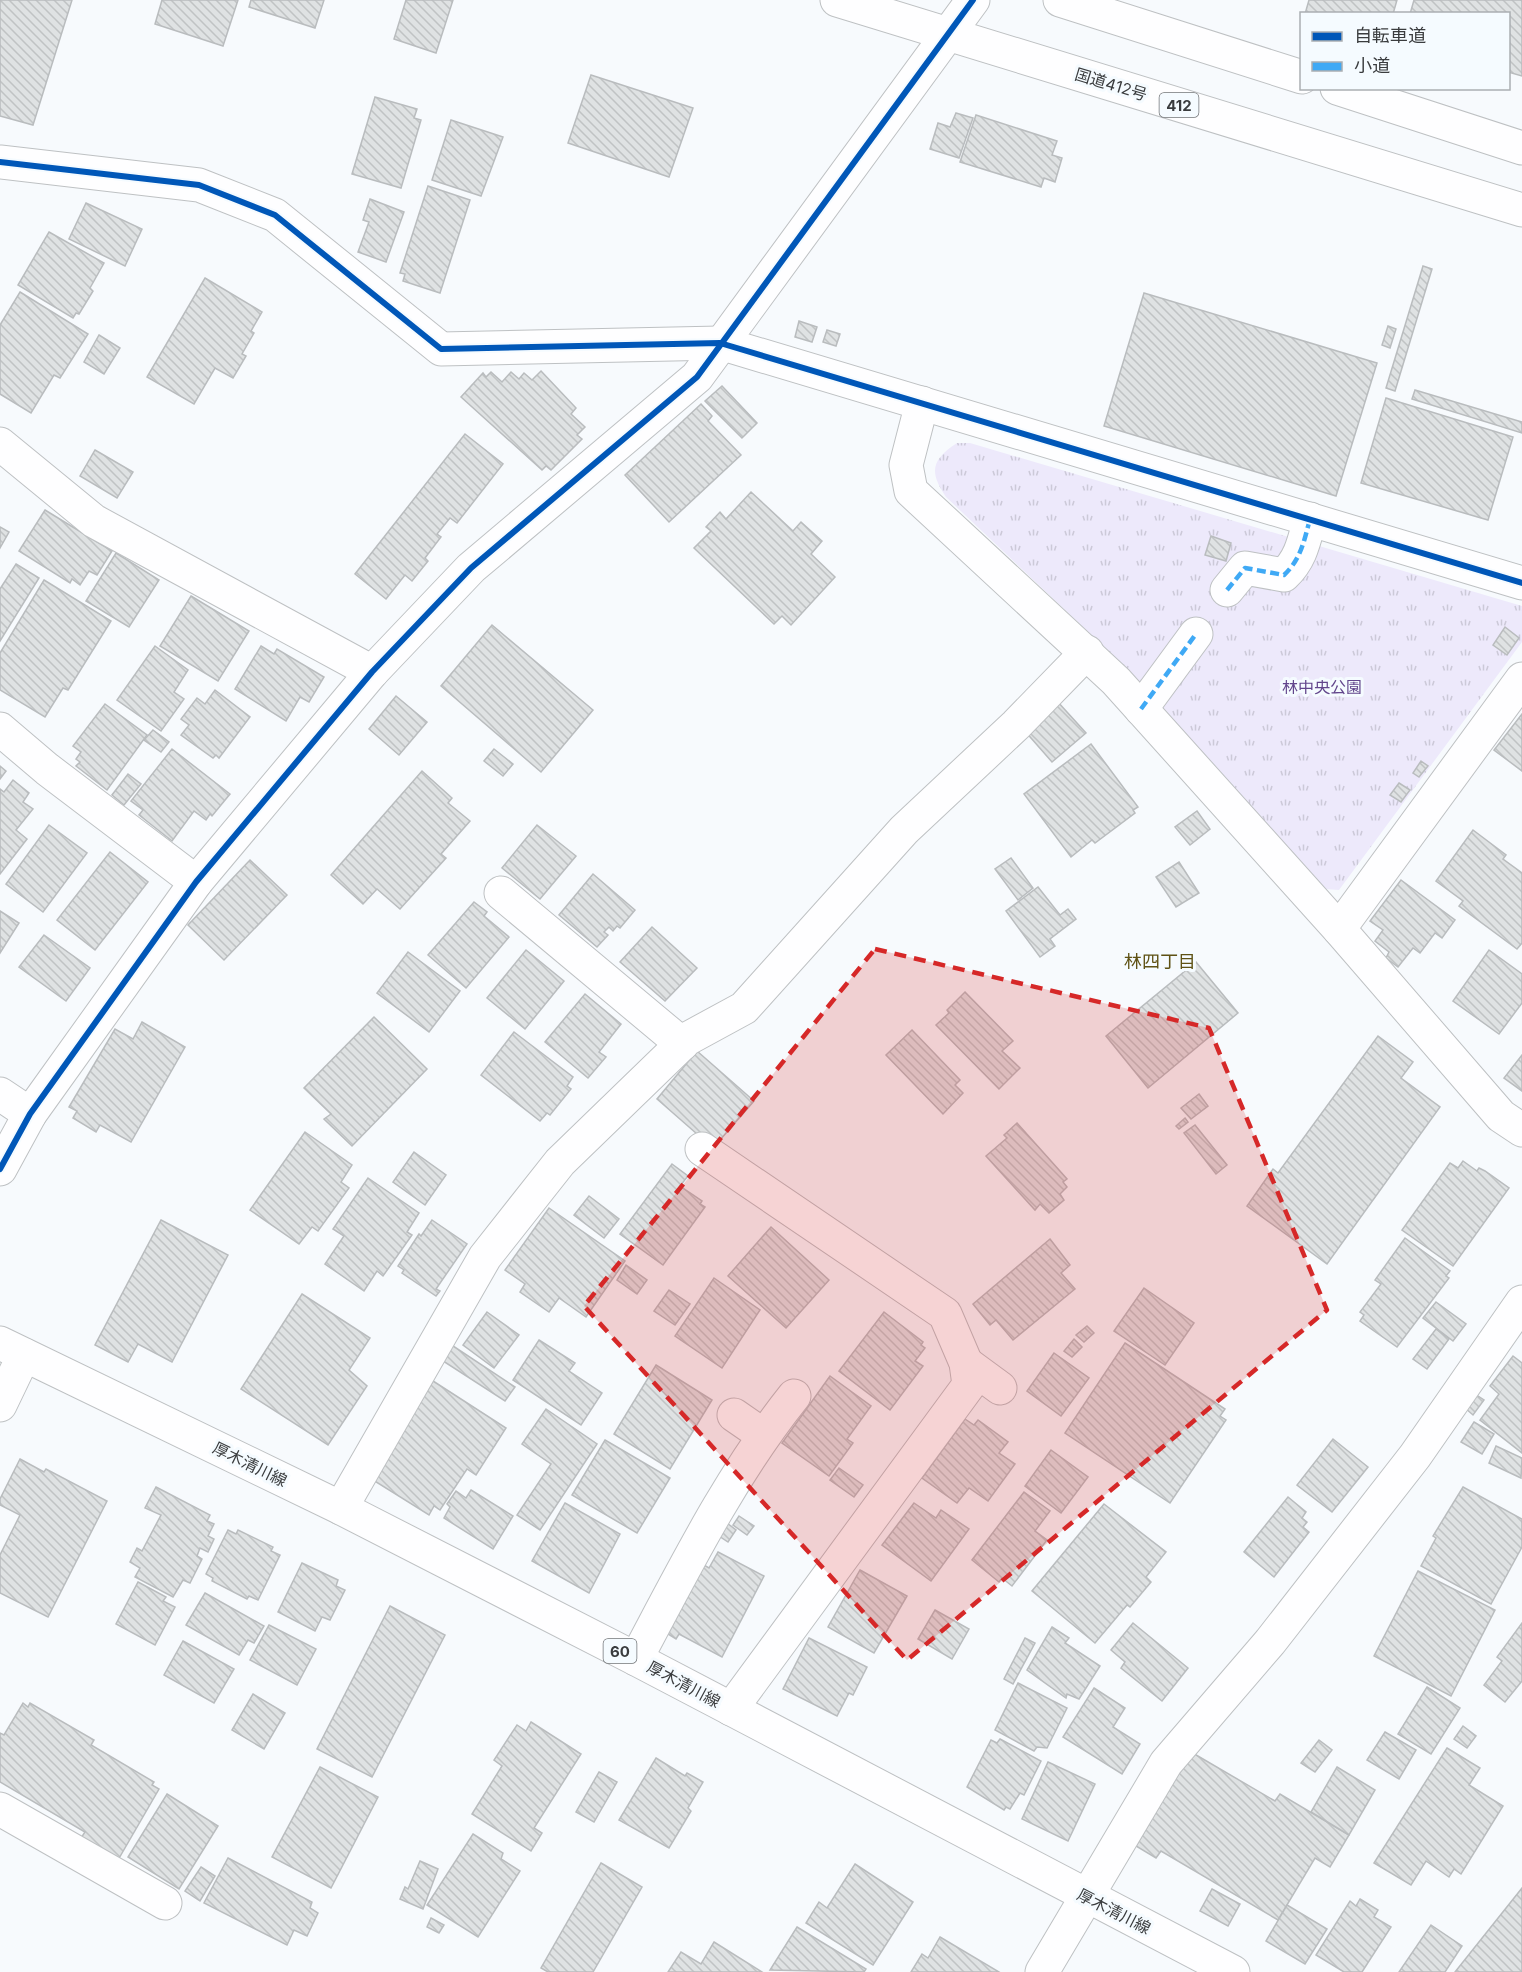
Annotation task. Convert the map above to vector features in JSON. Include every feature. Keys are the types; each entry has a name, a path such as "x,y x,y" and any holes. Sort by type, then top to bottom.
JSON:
{"main road":[{"name":"国道412号","path":"837,0 1522,210"},
{"path":"0,1169 30,1114 196,882 372,672 471,568 697,376 973,0"},
{"path":"1060,0 1300,76"},
{"path":"1343,90 1522,148"},
{"path":"0,162 198,186 275,215 441,349 720,343 1522,583"},
{"path":"922,403 906,465 911,490 1087,652 1340,929 1502,1116 1522,1130"},
{"path":"0,444 94,521 372,672"},
{"path":"1227,590 1245,568 1253,567 1271,574 1284,575 1294,566 1302,552 1310,519"},
{"path":"1141,709 1196,634"},
{"path":"341,1508 485,1257 560,1162 682,1044 744,1008 904,830 1016,725 1087,652"},
{"path":"1340,929 1522,679"},
{"path":"0,729 47,769 196,882"},
{"path":"501,893 682,1044"},
{"path":"0,1094 30,1114"},
{"path":"702,1149 945,1314 966,1363 969,1385 731,1709"},
{"path":"1042,1972 1166,1763 1270,1642 1393,1484 1522,1302"},
{"path":"0,1405 12,1349"},
{"name":"厚木清川線","path":"12,1349 341,1508 636,1659 1233,1972"},
{"path":"966,1363 1000,1388"},
{"path":"636,1659 707,1526 763,1435 794,1396"},
{"path":"734,1415 763,1435"},
{"path":"0,1809 165,1903"}],"highlighted area":[{"path":"875,949 1209,1028 1327,1310 907,1660 584,1306"}],"green space":[{"name":"林中央公園","path":"957,443 970,443 1522,606 1522,642 1339,890 1325,889 1085,629 946,497 937,480 935,467 942,455"}],"building":[{"path":"0,0 72,0 33,125 0,116"},
{"path":"162,0 238,0 223,46 155,24"},
{"path":"251,0 324,0 315,28 249,7"},
{"path":"406,0 453,0 436,53 394,39"},
{"path":"1309,0 1397,0 1394,12 1306,12"},
{"path":"1414,0 1522,0 1522,76 1510,73 1510,12 1411,12"},
{"path":"591,75 693,108 669,177 568,143"},
{"path":"375,97 417,109 414,118 421,120 401,188 352,174"},
{"path":"956,113 973,118 959,158 930,149 938,123 950,127"},
{"path":"976,115 1057,141 1052,155 1062,158 1055,182 1044,178 1041,187 960,162"},
{"path":"451,120 503,137 481,196 432,180"},
{"path":"428,186 470,200 440,293 403,281 405,274 400,273"},
{"path":"370,199 404,212 386,262 358,252 369,222 363,220"},
{"path":"86,203 142,229 125,266 69,239"},
{"path":"49,232 104,263 90,288 93,291 79,314 76,313 73,318 18,285"},
{"path":"1423,266 1432,269 1395,391 1386,388"},
{"path":"205,278 262,312 251,331 254,333 242,354 246,356 233,378 215,368 194,404 147,377"},
{"path":"20,292 88,334 60,378 54,375 31,413 0,394 0,325"},
{"path":"1144,293 1377,363 1336,496 1104,426"},
{"path":"799,321 817,327 812,342 795,337"},
{"path":"1388,326 1396,329 1390,348 1382,345"},
{"path":"827,330 840,334 836,346 823,342"},
{"path":"99,335 120,348 104,374 84,362"},
{"path":"541,371 576,408 571,414 585,427 577,435 582,439 551,470 546,466 542,470 461,397 483,373 486,377 491,372 502,382 511,372 519,379 524,373 532,380"},
{"path":"722,386 757,423 742,438 705,401"},
{"path":"1415,390 1522,422 1522,433 1412,399"},
{"path":"1386,398 1513,437 1488,520 1361,483"},
{"path":"701,404 712,416 708,421 741,455 669,522 625,475"},
{"path":"465,434 503,464 457,523 450,518 437,534 441,537 425,558 428,561 412,581 405,575 386,599 355,574"},
{"path":"95,450 133,472 117,498 80,476"},
{"path":"751,492 793,531 801,522 822,541 811,554 835,577 791,625 782,616 774,624 694,548 711,531 706,527 720,512 726,519"},
{"path":"45,510 112,551 97,575 89,571 80,585 72,579 70,583 19,551"},
{"path":"0,527 9,532 0,548"},
{"path":"1211,536 1231,543 1226,561 1205,555"},
{"path":"116,553 159,580 129,627 86,601"},
{"path":"16,564 39,578 0,641 0,589"},
{"path":"44,580 111,621 68,690 63,688 45,717 0,690 0,653"},
{"path":"191,596 249,631 218,681 160,646"},
{"path":"492,625 593,710 541,772 441,686"},
{"path":"1505,627 1519,638 1507,655 1493,645"},
{"path":"155,646 188,670 174,692 184,699 161,731 117,700"},
{"path":"261,646 274,654 277,649 324,677 309,702 300,697 286,721 235,689"},
{"path":"215,690 250,717 219,758 216,755 213,758 181,735 189,725 181,719 197,698 205,704"},
{"path":"396,696 427,722 399,755 369,729"},
{"path":"1057,701 1086,733 1052,762 1024,730"},
{"path":"105,704 147,735 107,790 76,766 80,762 76,759 81,752 73,746"},
{"path":"1522,714 1522,771 1494,750"},
{"path":"153,730 169,742 161,752 144,740"},
{"path":"1091,744 1138,807 1133,810 1135,813 1095,843 1092,840 1071,857 1024,794"},
{"path":"172,749 230,794 206,820 194,811 172,841 139,815 143,810 131,801"},
{"path":"494,749 513,764 503,776 484,761"},
{"path":"1421,761 1428,766 1419,777 1413,773"},
{"path":"0,766 6,771 0,779"},
{"path":"422,771 452,798 448,803 470,821 441,854 446,858 400,909 377,889 363,904 331,875"},
{"path":"128,774 141,784 124,805 112,795"},
{"path":"13,780 29,793 23,802 33,809 16,830 27,839 0,874 0,789 4,792"},
{"path":"1399,783 1410,790 1401,802 1390,795"},
{"path":"1197,811 1210,829 1190,845 1175,827"},
{"path":"49,825 87,853 43,912 6,884"},
{"path":"537,825 576,856 540,899 502,868"},
{"path":"1473,830 1506,855 1503,859 1522,873 1522,943 1517,949 1459,906 1463,901 1436,881"},
{"path":"110,852 148,882 95,950 57,920"},
{"path":"1011,858 1033,888 1018,900 995,869"},
{"path":"250,860 287,895 224,960 188,925"},
{"path":"1179,862 1199,893 1176,907 1156,877"},
{"path":"593,874 635,910 620,928 617,926 613,931 609,927 604,932 608,935 597,947 559,915"},
{"path":"1401,880 1455,920 1442,938 1435,933 1420,953 1413,948 1398,967 1386,958 1389,952 1375,941 1383,930 1370,921"},
{"path":"1038,887 1060,915 1068,909 1076,919 1050,939 1055,946 1040,957 1006,911"},
{"path":"474,902 487,912 484,916 509,937 466,988 428,955"},
{"path":"0,911 19,923 0,953"},
{"path":"652,927 697,968 665,1001 620,962"},
{"path":"44,935 90,968 66,1001 19,967"},
{"path":"526,950 564,981 525,1029 487,998"},
{"path":"1489,950 1522,974 1522,1003 1499,1034 1453,1001"},
{"path":"408,952 460,991 429,1032 377,993"},
{"path":"1196,962 1238,1013 1148,1088 1106,1036"},
{"path":"965,992 1013,1041 1002,1051 1020,1068 999,1089 936,1025 949,1013 947,1010"},
{"path":"585,994 621,1024 599,1052 606,1057 588,1078 545,1042"},
{"path":"374,1017 427,1069 352,1146 324,1119 331,1114 304,1088"},
{"path":"142,1022 185,1047 131,1142 100,1125 96,1132 73,1118 77,1111 69,1107 115,1029 133,1039"},
{"path":"912,1030 960,1080 955,1085 963,1093 943,1114 886,1055"},
{"path":"514,1032 573,1077 567,1086 571,1089 550,1115 547,1113 540,1121 481,1075"},
{"path":"1378,1036 1413,1062 1401,1078 1440,1107 1327,1264 1247,1206 1273,1169 1278,1173"},
{"path":"697,1051 754,1101 713,1148 657,1099"},
{"path":"1522,1055 1522,1091 1504,1078"},
{"path":"1199,1094 1208,1106 1191,1119 1181,1108"},
{"path":"1185,1118 1188,1122 1179,1129 1176,1126"},
{"path":"1017,1123 1067,1179 1063,1182 1067,1187 1060,1194 1064,1200 1049,1213 1040,1204 1035,1210 986,1156 1007,1138 1004,1135"},
{"path":"1195,1125 1227,1165 1216,1174 1184,1133"},
{"path":"305,1132 352,1165 341,1182 349,1188 318,1231 312,1227 299,1244 250,1210"},
{"path":"414,1152 446,1175 425,1205 393,1182"},
{"path":"1463,1161 1477,1171 1479,1168 1485,1171 1509,1188 1453,1266 1402,1230 1450,1163 1458,1168"},
{"path":"672,1164 688,1176 680,1186 702,1201 700,1204 705,1207 663,1265 620,1234"},
{"path":"368,1178 419,1213 407,1232 412,1235 383,1276 377,1271 364,1291 325,1264 344,1236 333,1229"},
{"path":"589,1196 619,1219 604,1238 574,1215"},
{"path":"549,1208 625,1261 586,1317 559,1298 549,1312 520,1292 525,1284 505,1270"},
{"path":"161,1220 228,1255 172,1362 138,1344 128,1362 95,1345"},
{"path":"432,1220 467,1244 436,1289 440,1291 436,1296 402,1273 404,1270 398,1266 419,1234 421,1236"},
{"path":"771,1227 829,1280 786,1328 728,1276"},
{"path":"1405,1238 1450,1271 1446,1276 1449,1278 1397,1347 1360,1321 1364,1315 1360,1312 1381,1284 1375,1280"},
{"path":"1050,1239 1070,1265 1061,1273 1075,1289 1013,1340 996,1320 990,1325 973,1304"},
{"path":"626,1265 647,1280 637,1294 617,1280"},
{"path":"714,1278 760,1310 722,1368 675,1336"},
{"path":"1144,1288 1194,1323 1165,1365 1114,1331"},
{"path":"669,1290 690,1304 675,1325 654,1311"},
{"path":"302,1294 370,1338 349,1370 367,1386 328,1445 241,1389"},
{"path":"1436,1302 1466,1324 1453,1341 1423,1318"},
{"path":"487,1312 519,1335 494,1368 463,1345"},
{"path":"884,1312 923,1342 921,1345 925,1348 915,1361 923,1366 890,1410 839,1371"},
{"path":"1087,1326 1094,1333 1084,1342 1076,1335"},
{"path":"1436,1329 1449,1339 1427,1369 1413,1359"},
{"path":"1074,1339 1082,1347 1072,1357 1064,1351"},
{"path":"539,1340 575,1363 569,1371 602,1393 581,1425 513,1380"},
{"path":"1125,1343 1225,1409 1220,1416 1226,1420 1170,1503 1065,1433"},
{"path":"450,1344 515,1387 505,1401 440,1359"},
{"path":"1054,1353 1089,1378 1061,1416 1027,1391"},
{"path":"1513,1356 1522,1363 1522,1453 1480,1420 1499,1394 1490,1386"},
{"path":"656,1365 712,1400 670,1469 614,1434"},
{"path":"830,1376 871,1406 847,1439 853,1443 829,1476 782,1443"},
{"path":"433,1381 506,1428 476,1475 467,1469 440,1510 434,1506 429,1515 373,1480"},
{"path":"1475,1394 1484,1400 1473,1415 1465,1408"},
{"path":"546,1409 597,1444 540,1530 517,1515 551,1464 522,1444"},
{"path":"965,1419 974,1425 978,1420 1008,1442 999,1453 1015,1464 988,1501 969,1488 957,1503 922,1478"},
{"path":"1474,1422 1494,1434 1482,1454 1461,1442"},
{"path":"1333,1439 1368,1467 1332,1512 1297,1485"},
{"path":"605,1440 670,1478 637,1533 572,1495"},
{"path":"1496,1446 1522,1458 1521,1478 1489,1463"},
{"path":"1051,1450 1088,1477 1061,1513 1025,1486"},
{"path":"20,1459 44,1472 46,1469 107,1501 48,1617 0,1593 0,1555 20,1515 0,1505 0,1499"},
{"path":"839,1468 863,1485 854,1497 830,1480"},
{"path":"156,1487 210,1515 207,1521 214,1524 208,1536 214,1539 208,1552 200,1548 197,1556 202,1559 190,1583 183,1580 173,1597 135,1577 140,1568 130,1562 137,1548 142,1551 161,1515 145,1508"},
{"path":"1463,1487 1522,1519 1522,1547 1491,1604 1421,1566 1436,1538 1433,1536"},
{"path":"471,1490 513,1516 493,1549 444,1518 450,1507 447,1504 456,1491 466,1498"},
{"path":"1024,1492 1050,1511 1035,1531 1047,1540 1012,1586 1002,1578 999,1582 972,1560"},
{"path":"1288,1497 1306,1512 1302,1518 1307,1522 1303,1527 1309,1532 1274,1577 1244,1552"},
{"path":"565,1503 620,1534 589,1593 532,1561"},
{"path":"914,1503 936,1518 941,1510 969,1529 931,1581 882,1545"},
{"path":"1104,1504 1166,1552 1146,1577 1151,1582 1130,1607 1127,1605 1095,1643 1032,1591"},
{"path":"739,1516 754,1526 747,1535 733,1525"},
{"path":"727,1523 736,1530 728,1542 719,1536"},
{"path":"228,1530 236,1534 238,1530 273,1547 271,1551 280,1555 258,1600 249,1596 247,1599 212,1581 213,1578 206,1574"},
{"path":"718,1552 764,1576 722,1657 679,1634 676,1639 668,1634 704,1565 709,1568"},
{"path":"302,1563 338,1580 336,1586 345,1590 330,1620 322,1617 315,1631 278,1612"},
{"path":"860,1570 907,1596 874,1653 828,1627"},
{"path":"1418,1571 1495,1610 1451,1696 1374,1656"},
{"path":"138,1582 166,1597 163,1601 175,1607 155,1645 116,1624"},
{"path":"205,1593 264,1626 254,1643 248,1640 239,1655 186,1625"},
{"path":"390,1606 445,1635 372,1777 317,1749"},
{"path":"935,1610 969,1629 952,1659 918,1639"},
{"path":"1133,1623 1188,1668 1162,1701 1121,1668 1125,1662 1111,1650"},
{"path":"1522,1623 1522,1681 1505,1702 1484,1685 1502,1661 1497,1657"},
{"path":"269,1625 316,1649 297,1685 250,1660"},
{"path":"1052,1627 1069,1638 1065,1643 1100,1666 1079,1699 1067,1694 1066,1698 1027,1670"},
{"path":"809,1638 867,1667 853,1695 849,1693 837,1716 783,1689"},
{"path":"1025,1638 1035,1643 1013,1684 1004,1679"},
{"path":"183,1641 234,1669 214,1703 164,1675"},
{"path":"1018,1683 1067,1708 1047,1748 1037,1747 1034,1751 995,1730"},
{"path":"1427,1687 1460,1708 1431,1754 1398,1734"},
{"path":"1094,1688 1125,1708 1113,1727 1140,1744 1122,1774 1063,1737"},
{"path":"253,1694 285,1713 264,1749 232,1730"},
{"path":"23,1703 28,1707 30,1703 94,1740 91,1745 154,1782 152,1785 159,1789 118,1860 81,1838 85,1832 0,1782 0,1733 4,1735"},
{"path":"531,1722 581,1754 534,1828 542,1833 531,1851 472,1814 502,1766 494,1760 517,1725 526,1731"},
{"path":"1463,1726 1476,1736 1467,1748 1454,1739"},
{"path":"1385,1732 1416,1750 1399,1779 1367,1760"},
{"path":"1000,1739 1041,1761 1024,1795 1020,1793 1010,1809 1006,1807 1004,1810 967,1787 991,1740 997,1743"},
{"path":"1319,1740 1332,1750 1315,1772 1301,1763"},
{"path":"1447,1748 1480,1768 1469,1785 1503,1806 1461,1874 1454,1869 1449,1877 1426,1861 1411,1885 1374,1863"},
{"path":"1191,1752 1275,1801 1280,1794 1349,1835 1330,1867 1315,1858 1278,1920 1161,1851 1156,1858 1136,1846"},
{"path":"656,1758 685,1776 687,1773 703,1782 688,1808 691,1811 669,1848 619,1820"},
{"path":"1048,1762 1095,1784 1068,1841 1022,1819"},
{"path":"320,1767 378,1797 331,1888 272,1857"},
{"path":"1337,1767 1375,1790 1349,1835 1311,1812"},
{"path":"599,1772 617,1782 594,1822 576,1812"},
{"path":"167,1794 218,1826 179,1889 128,1857"},
{"path":"473,1834 503,1853 501,1859 520,1871 478,1937 427,1905"},
{"path":"228,1858 312,1902 310,1908 318,1913 307,1936 294,1930 287,1945 204,1903"},
{"path":"420,1861 438,1869 423,1909 400,1899 405,1887 408,1889"},
{"path":"601,1863 642,1887 593,1972 548,1972 541,1968"},
{"path":"855,1864 913,1902 873,1965 806,1923 819,1902 827,1908"},
{"path":"201,1867 215,1876 200,1901 185,1891"},
{"path":"1522,1888 1522,1972 1455,1972"},
{"path":"1212,1889 1240,1904 1228,1926 1200,1911"},
{"path":"1360,1899 1378,1910 1374,1917 1391,1927 1362,1972 1344,1972 1316,1955 1350,1901 1356,1906"},
{"path":"1287,1905 1327,1929 1305,1964 1266,1941"},
{"path":"431,1918 444,1925 439,1933 427,1927"},
{"path":"1431,1925 1462,1946 1445,1972 1399,1972"},
{"path":"797,1927 866,1969 864,1972 770,1970"},
{"path":"940,1937 999,1972 911,1972 922,1954 928,1958"},
{"path":"714,1942 762,1972 668,1972 681,1952 701,1964"}],"marked path":[{"path":"1227,590 1245,568 1284,575 1298,556 1310,519"},
{"path":"1141,709 1196,634"}],"cycle path":[{"path":"0,1169 30,1114 196,882 372,672 471,568 697,377 973,0"},
{"path":"0,162 199,185 275,215 441,349 720,343 1522,583"}],"district":[{"name":"林四丁目","path":"1160,961"}]}
